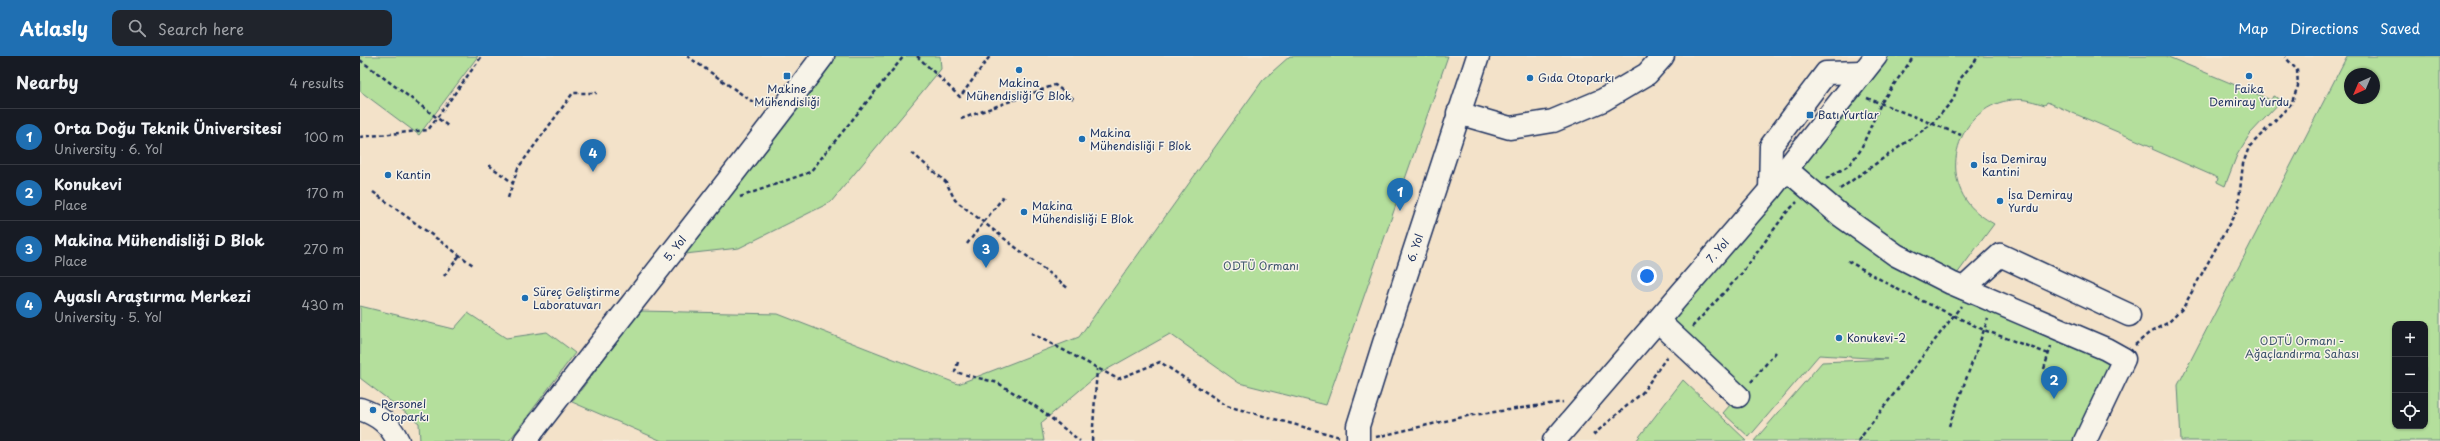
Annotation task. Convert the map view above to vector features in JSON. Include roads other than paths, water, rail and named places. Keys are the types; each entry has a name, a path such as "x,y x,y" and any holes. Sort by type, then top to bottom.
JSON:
{"street":[{"name":"5. Yol","path":"525,441 777,119 823,56"},
{"name":"6. Yol","path":"1358,441 1358,426 1458,113 1478,56"},
{"path":"1458,113 1510,128 1553,121 1603,100 1647,74 1663,56"},
{"path":"1770,190 1771,146 1826,73 1869,64"},
{"name":"7. Yol","path":"1554,441 1770,190 1869,64"},
{"path":"1786,169 1816,194 1896,255 1968,290 2057,328 2124,359 2085,441"},
{"path":"1968,290 2000,255 2129,315"},
{"path":"1658,321 1738,396"},
{"path":"360,409 374,414 392,428 398,441"}],"place":[{"name":"Makina Mühendisliği G Blok","path":"1019,70"},
{"name":"Makine Mühendisliği","path":"787,76"},
{"name":"Faika Demiray Yurdu","path":"2249,76"},
{"name":"Gıda Otoparkı","path":"1530,78"},
{"name":"Batı Yurtlar","path":"1810,115"},
{"name":"Makina Mühendisliği F Blok","path":"1082,139"},
{"name":"İsa Demiray Kantini","path":"1974,165"},
{"name":"Ayaslı Araştırma Merkezi","path":"593,172"},
{"name":"Kantin","path":"388,175"},
{"name":"İsa Demiray Yurdu","path":"2000,201"},
{"name":"Orta Doğu Teknik Üniversitesi","path":"1400,211"},
{"name":"Makina Mühendisliği E Blok","path":"1024,212"},
{"name":"Makina Mühendisliği D Blok","path":"986,268"},
{"name":"Süreç Geliştirme Laboratuvarı","path":"525,298"},
{"name":"Konukevi-2","path":"1839,338"},
{"name":"Konukevi","path":"2054,399"},
{"name":"Personel Otoparkı","path":"373,410"}],"park label":[{"name":"ODTÜ Ormanı","path":"1261,266"},
{"name":"ODTÜ Ormanı - Ağaçlandırma Sahası","path":"2302,347"}]}
